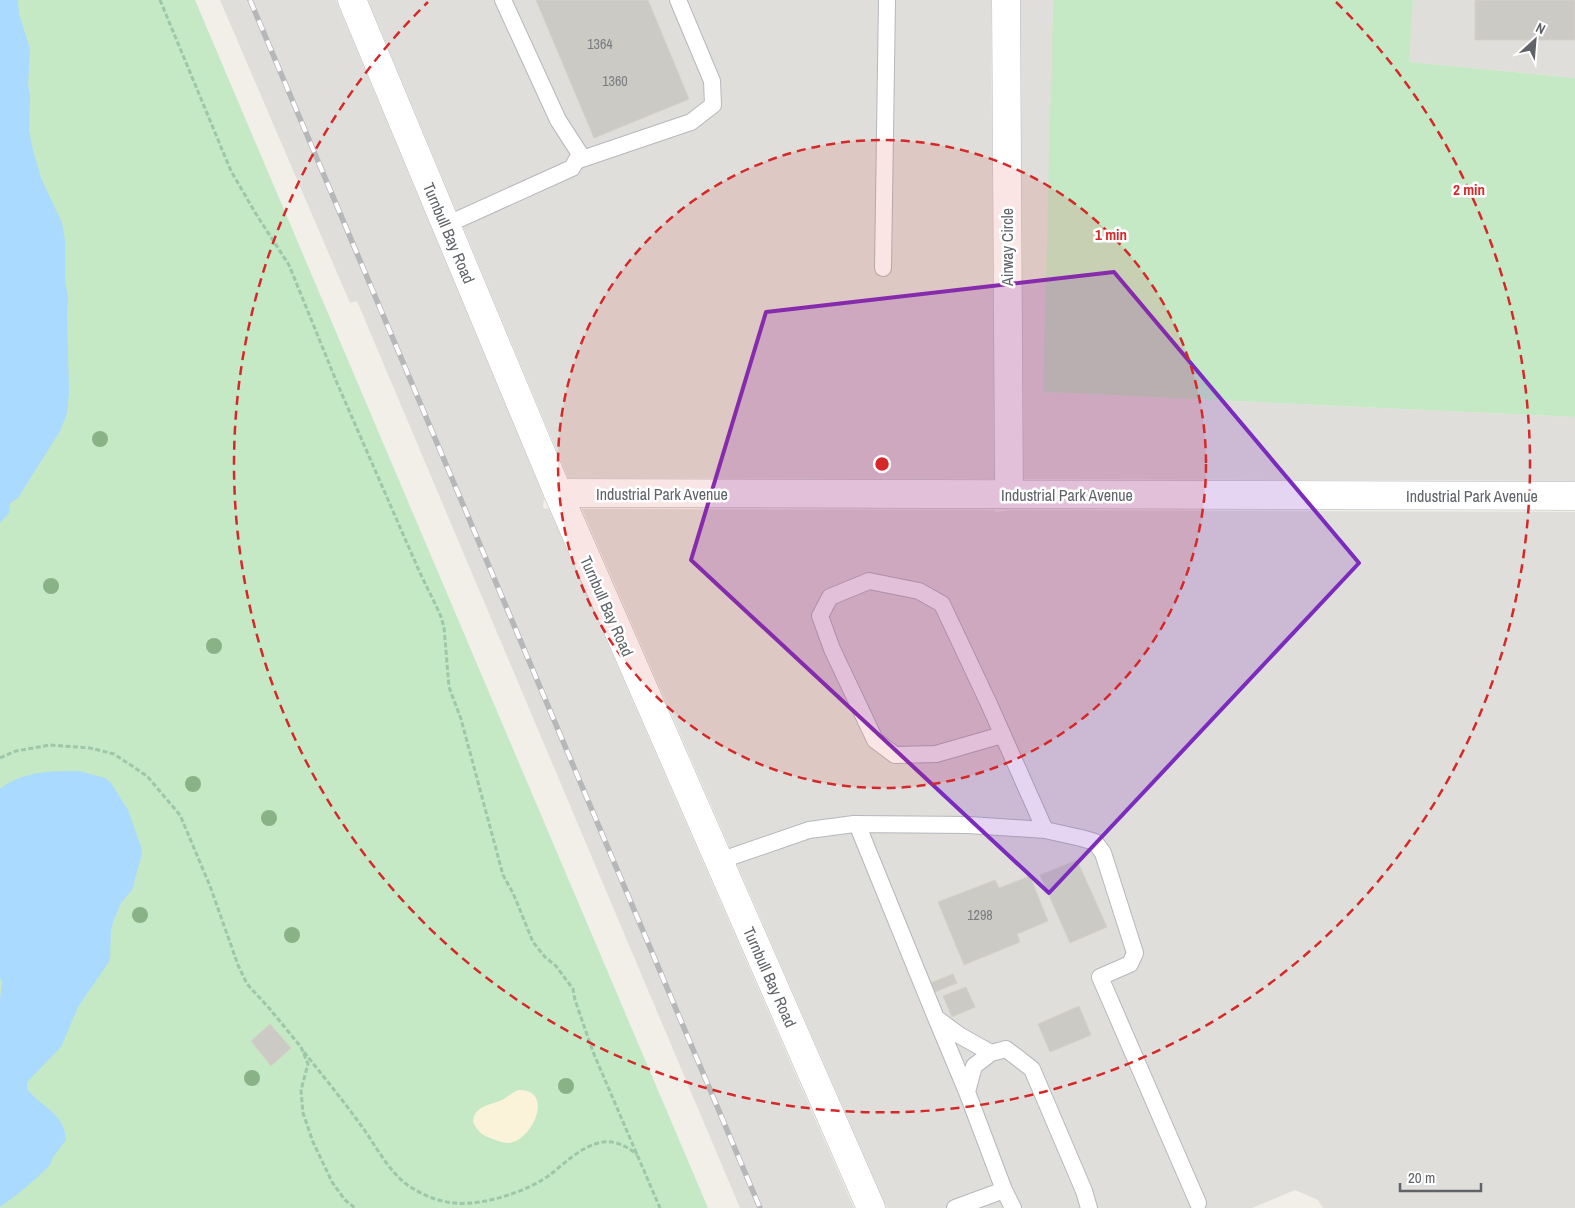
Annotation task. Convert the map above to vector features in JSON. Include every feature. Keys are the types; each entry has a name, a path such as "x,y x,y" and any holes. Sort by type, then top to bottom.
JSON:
{"street":[{"name":"Turnbull Bay Road","path":"352,0 558,493 871,1208"},
{"name":"Airway Circle","path":"1006,0 1009,494"},
{"name":"Industrial Park Avenue","path":"558,493 1575,496"}],"lane":[{"path":"446,225 572,168 580,154 558,120 503,0"},
{"path":"576,161 692,122 713,105 712,81 678,0"},
{"path":"883,268 887,0"},
{"path":"1002,735 936,754 895,755 874,740 832,650 820,616 830,597 869,581 919,591 942,604 1002,735 1045,830"},
{"path":"719,861 809,830 857,824 969,825 1045,830 1095,842 1103,852 1135,953 1130,964 1100,977 1198,1203"},
{"path":"857,824 967,1092 1004,1190 1013,1208"},
{"path":"936,1018 959,1036 991,1053"},
{"path":"967,1092 974,1066 991,1053 1006,1049 1032,1069 1084,1191 1089,1208"},
{"path":"955,1208 1004,1190"}],"path":[{"path":"160,0 231,171 289,265 341,392 420,573 440,614 444,627 449,687 461,719 503,875 533,942 544,957 556,966 572,989 593,1052 660,1208"},
{"path":"0,758 16,751 50,745 90,748 114,754 147,776 180,815 210,886 238,966 247,984 301,1048 360,1123 393,1170 411,1188 432,1199 456,1203 482,1201 519,1191 535,1184 568,1160 591,1146 603,1142 621,1145 632,1150 639,1158"},
{"path":"301,1048 308,1064 301,1090 305,1120 332,1182 344,1200 355,1208"}],"highlighted area":[{"path":"1114,272 1359,563 1049,893 691,560 766,312"}],"shaded area":[{"path":"220,0 336,0 544,497 543,508 549,509 854,1208 740,1208 357,301 350,303"},
{"path":"368,0 991,0 995,479 568,478"},
{"path":"1020,0 1053,0 1044,392 1575,417 1575,481 1023,479"},
{"path":"1413,0 1575,0 1575,78 1408,62"},
{"path":"582,509 995,510 996,512 1009,510 1575,512 1575,1208 1323,1208 1318,1200 1295,1190 1252,1208 887,1208"}],"green space":[{"path":"0,0 195,0 708,1208 0,1208"},
{"path":"1053,0 1413,0 1409,62 1575,78 1575,417 1043,392"}],"sand":[{"path":"518,1090 529,1092 536,1098 538,1106 532,1126 517,1140 508,1143 489,1138 481,1133 473,1122 477,1112 484,1106 504,1099"}],"water":[{"path":"0,0 18,0 19,14 30,49 28,85 30,96 29,130 32,146 41,178 62,223 65,241 65,280 68,297 69,392 67,413 60,431 18,498 10,503 9,513 0,523"},
{"path":"79,771 105,778 111,783 128,810 142,854 132,890 121,903 114,919 108,963 78,1007 61,1047 27,1082 27,1089 33,1096 57,1117 61,1123 66,1140 53,1157 50,1165 19,1193 0,1207 0,999 2,982 0,978 0,789 28,775"}],"building":[{"path":"536,0 648,0 689,99 594,138"},
{"path":"1475,0 1575,0 1575,40 1475,40"},
{"path":"1077,860 1107,927 1070,943 1040,875"},
{"path":"1030,876 1048,921 1017,934 1020,942 964,965 938,902 995,880 999,888"},
{"path":"953,974 957,983 935,992 931,983"},
{"path":"966,987 975,1007 952,1017 943,996"},
{"path":"1079,1006 1091,1035 1050,1052 1038,1024"},
{"path":"270,1024 291,1048 271,1066 251,1041"}],"railway":[{"path":"250,0 760,1208"}]}
